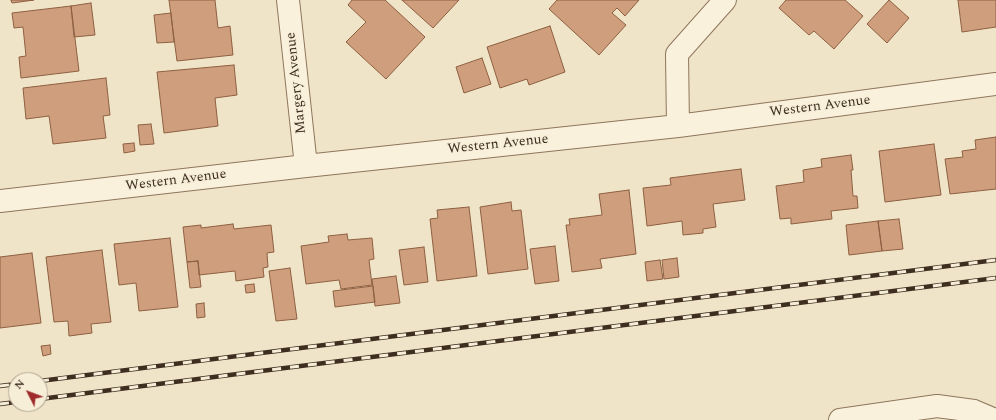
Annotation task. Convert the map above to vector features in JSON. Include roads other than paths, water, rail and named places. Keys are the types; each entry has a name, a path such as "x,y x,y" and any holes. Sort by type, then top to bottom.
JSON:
{"street":[{"name":"Margery Avenue","path":"288,0 306,166"},
{"path":"678,126 677,54 725,0"},
{"name":"Western Avenue","path":"0,201 678,126 996,84"},
{"path":"840,420 937,406 974,411 995,420"}],"railway":[{"path":"48,380 996,260"},
{"path":"48,398 996,278"},
{"path":"0,386 8,385"},
{"path":"0,404 8,403"}]}
